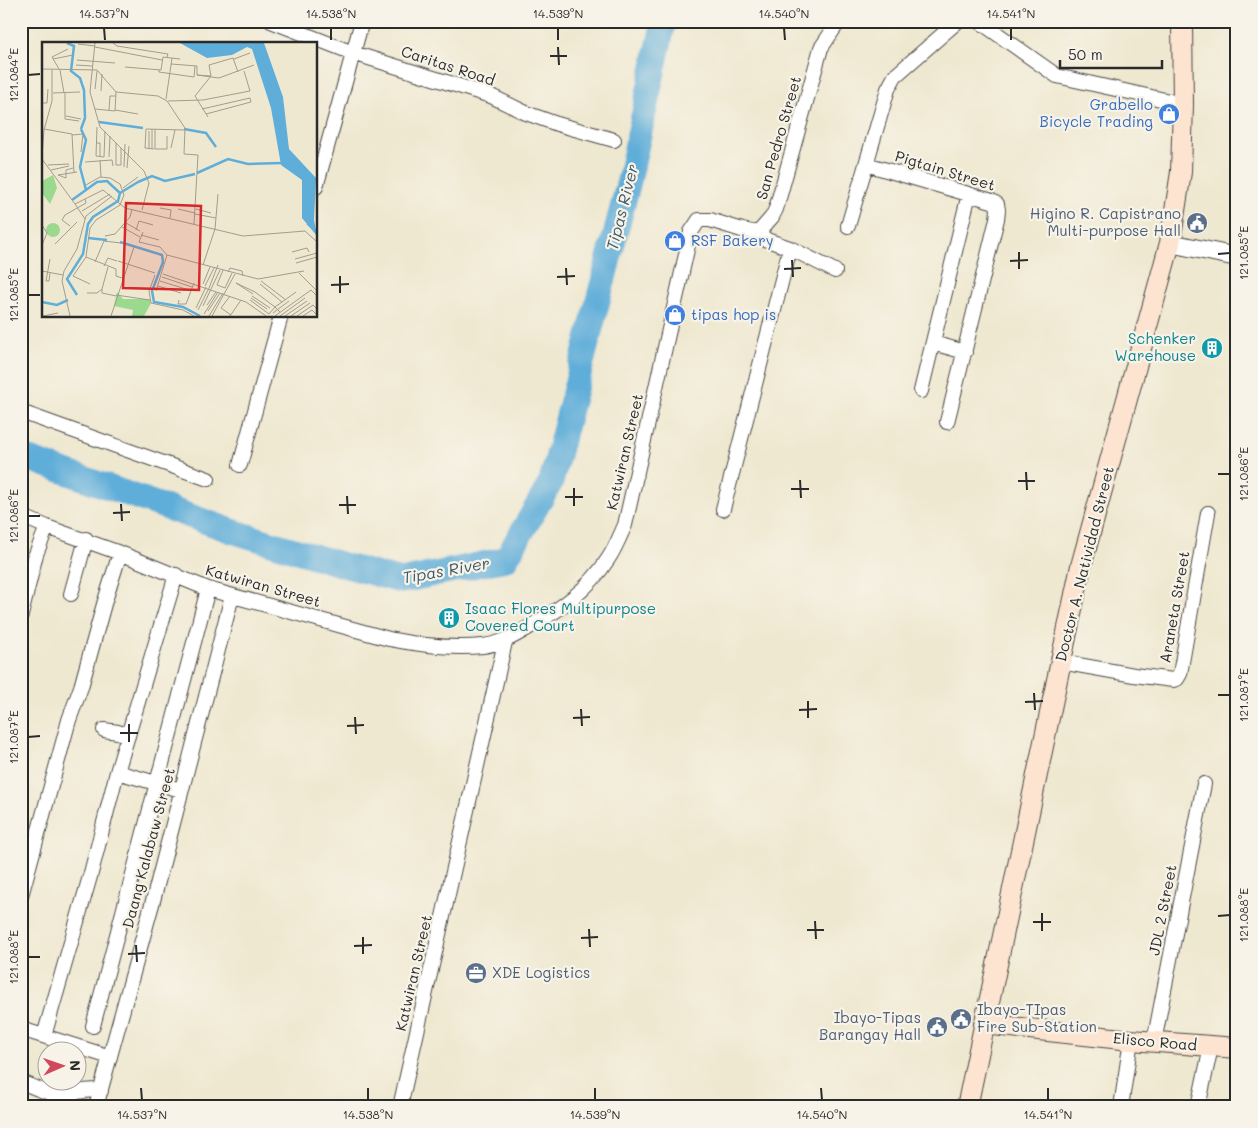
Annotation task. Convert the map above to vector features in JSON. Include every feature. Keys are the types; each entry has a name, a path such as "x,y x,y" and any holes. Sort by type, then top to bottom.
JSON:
{"main road":[{"name":"Doctor A. Natividad Street","path":"967,1107 1081,566 1170,243 1181,172 1183,104 1182,21"},
{"name":"Elisco Road","path":"984,1024 1131,1040 1237,1048"}],"street":[{"name":"Caritas Road","path":"272,21 353,53 491,96 526,113 557,124 614,140"},
{"path":"318,180 362,21"},
{"name":"San Pedro Street","path":"758,233 772,217 776,209 821,48 839,21"},
{"path":"848,226 888,89 896,76 958,21"},
{"path":"979,21 1056,76 1183,104"},
{"name":"Pigtain Street","path":"866,164 997,204 998,210 947,422"},
{"path":"920,392 969,194"},
{"name":"Katwiran Street","path":"21,516 120,552 208,589 388,639 413,644 483,646 505,642 571,601 595,577 609,559 625,525 691,232 699,220 710,220 758,233"},
{"path":"758,233 767,240 790,248 835,271"},
{"path":"1170,243 1237,257"},
{"path":"722,509 790,248"},
{"path":"240,465 280,318"},
{"path":"933,343 965,352"},
{"path":"21,412 208,479"},
{"name":"Araneta Street","path":"1061,662 1134,675 1177,679 1180,674 1208,513"},
{"path":"21,615 36,554 47,527"},
{"path":"71,594 86,539"},
{"path":"21,896 69,720 81,687 120,552"},
{"path":"44,1036 91,873 117,772 176,575"},
{"path":"93,1026 208,589"},
{"name":"Daang Kalabaw Street","path":"96,1107 232,596"},
{"name":"Katwiran Street","path":"400,1107 505,642"},
{"path":"104,730 128,736"},
{"path":"117,772 181,790"},
{"name":"JDL 2 Street","path":"1154,1042 1204,784"},
{"path":"21,1029 110,1057"},
{"path":"1121,1107 1131,1040"},
{"path":"1198,1107 1211,1047"},
{"path":"21,1082 53,1094 101,1091"}],"waterway":[{"name":"Tipas River","path":"21,456 232,531 401,581 506,559 551,482 629,181 664,21"}],"place":[{"name":"Grabello Bicycle Trading","path":"1169,114"},
{"name":"Higino R. Capistrano Multi-purpose Hall","path":"1197,223"},
{"name":"RSF Bakery","path":"675,241"},
{"name":"tipas hop is","path":"675,315"},
{"name":"Schenker Warehouse","path":"1212,348"},
{"name":"Isaac Flores Multipurpose Covered Court","path":"449,618"},
{"name":"XDE Logistics","path":"476,973"},
{"name":"Ibayo-TIpas Fire Sub-Station","path":"961,1019"},
{"name":"Ibayo-Tipas Barangay Hall","path":"937,1027"}]}
